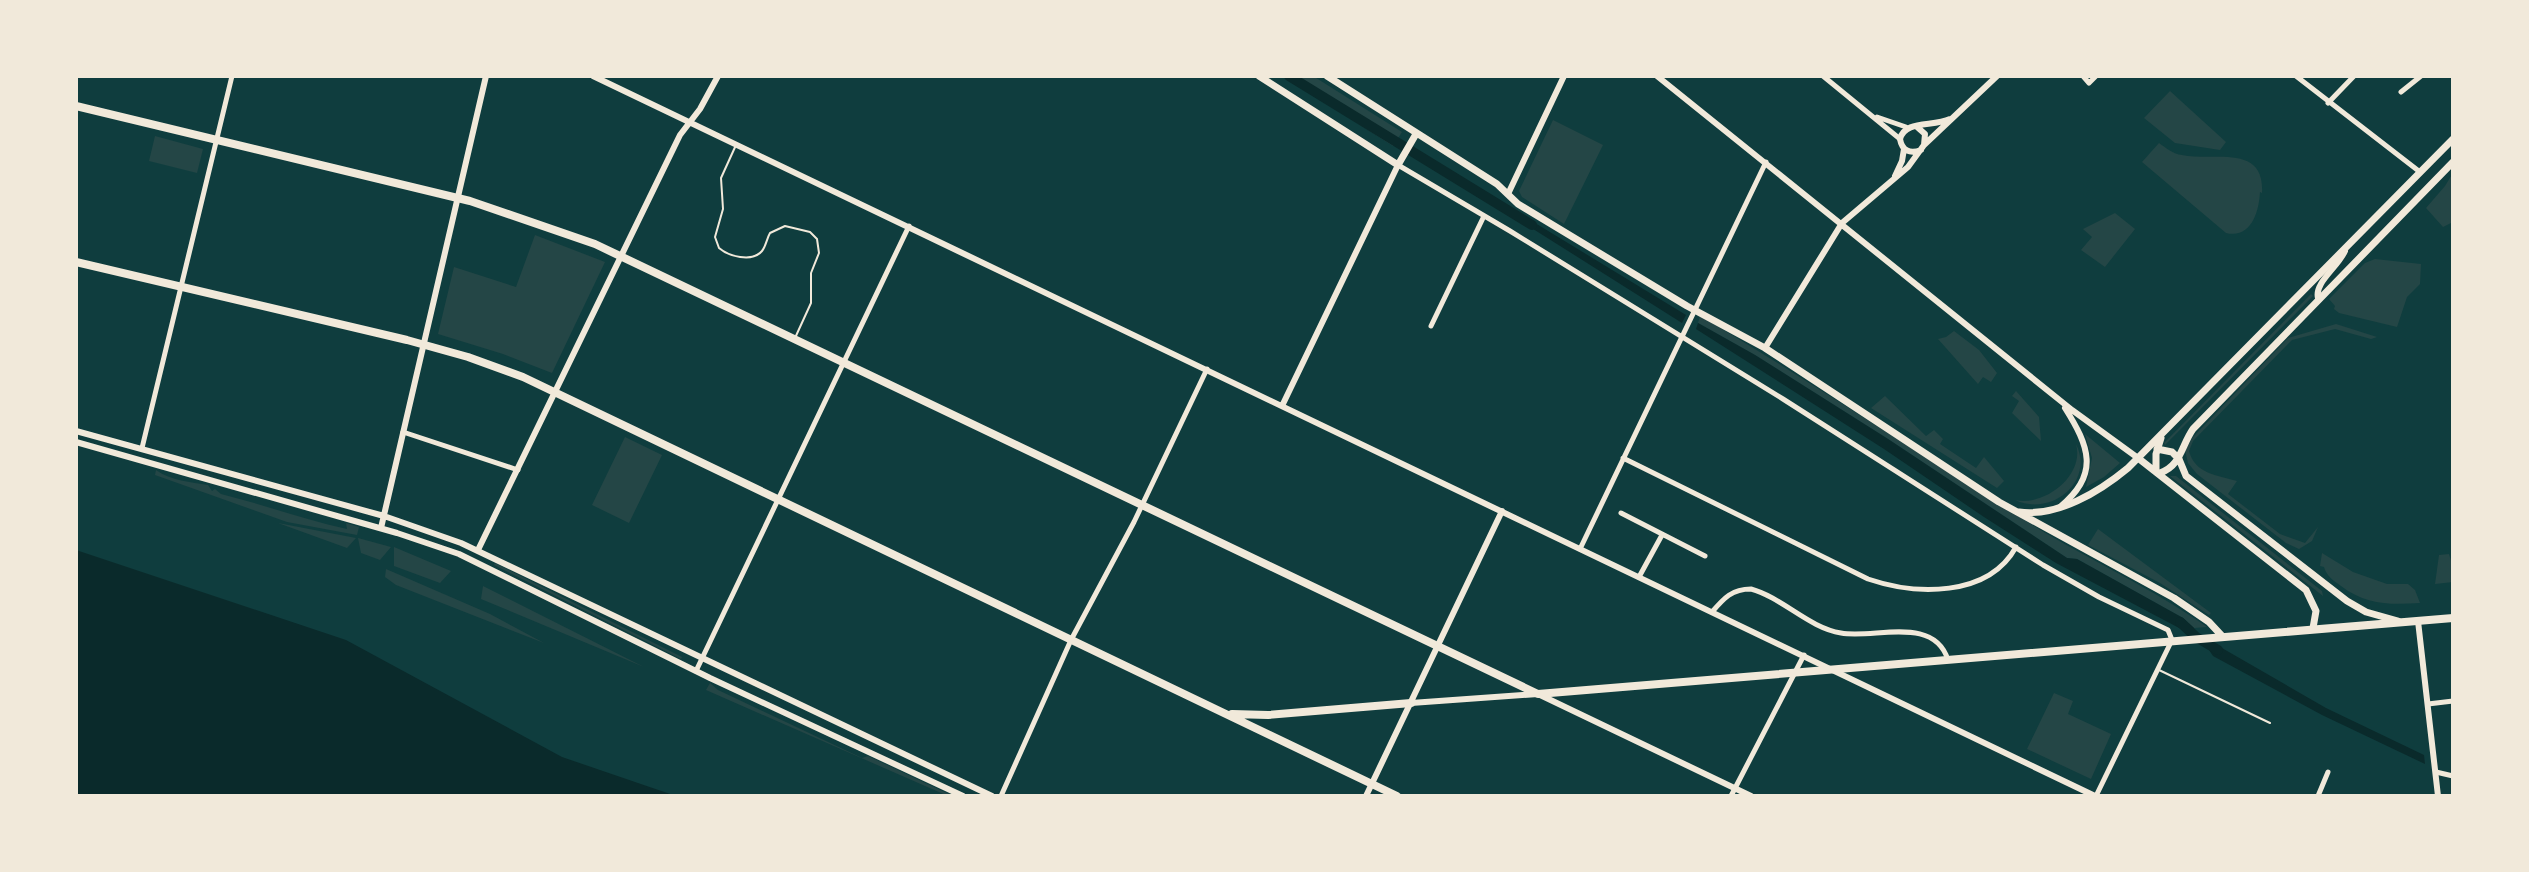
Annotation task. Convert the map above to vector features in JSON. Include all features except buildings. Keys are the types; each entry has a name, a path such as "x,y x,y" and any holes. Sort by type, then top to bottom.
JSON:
{"main road":[{"path":"1259,76 1398,165 1416,134"},
{"path":"1327,76 1497,184 1597,253 1692,312 1765,348 2013,510 2174,598 2209,622 2222,636"},
{"path":"76,106 456,198 540,223 622,256 1538,694 2453,618"},
{"path":"2013,510 2041,513 2060,506 2102,487 2138,458 2453,139"},
{"path":"2158,472 2173,467 2193,429 2453,162"},
{"path":"76,262 423,344 479,361 556,391 1397,796"},
{"path":"2158,472 2157,449 2163,434"},
{"path":"2157,449 2172,452 2179,459 2186,476 2332,591 2366,612 2401,622"},
{"path":"2138,458 2306,590 2313,599 2316,611 2313,628"},
{"path":"1225,713 1268,715 1411,703"}],"street":[{"path":"142,448 232,76"},
{"path":"381,528 486,76"},
{"path":"593,76 2095,796 2172,640 2168,630 2076,585 1872,455 1398,165 1282,406"},
{"path":"459,554 471,555 478,550 680,135 718,76"},
{"path":"1508,194 1564,76"},
{"path":"1657,76 2061,401 2138,458"},
{"path":"1823,76 1900,139 1904,149 1902,161 1893,180"},
{"path":"1765,348 1842,223 1908,167 1923,148 1997,76"},
{"path":"2083,76 2089,83 2096,76"},
{"path":"2296,76 2420,172"},
{"path":"2328,103 2354,76"},
{"path":"2401,92 2421,76"},
{"path":"1872,115 1906,127 1941,123 1957,114"},
{"path":"1916,126 1925,134 1923,148"},
{"path":"1900,139 1906,127"},
{"path":"1904,149 1915,152 1923,148"},
{"path":"1580,549 1766,162"},
{"path":"1431,326 1484,216"},
{"path":"696,671 909,226"},
{"path":"2318,298 2318,286 2336,267 2345,251"},
{"path":"1001,796 1071,640 1142,506 1207,369"},
{"path":"2060,506 2083,484 2087,463 2083,440 2061,401"},
{"path":"76,431 384,516 478,550 992,796"},
{"path":"403,432 518,470"},
{"path":"76,442 381,528 459,554 696,671 963,796"},
{"path":"1623,458 1883,584 1920,589 1955,587 1975,582 2000,569 2016,547"},
{"path":"1366,796 1502,511"},
{"path":"1621,513 1705,556"},
{"path":"1639,577 1662,535"},
{"path":"1712,612 1729,594 1751,589 1838,633 1924,634 1940,644 1948,660"},
{"path":"2418,621 2438,796"},
{"path":"1731,796 1804,655"},
{"path":"1411,703 1538,694 1751,796"},
{"path":"2428,704 2453,701"},
{"path":"2318,796 2328,772"},
{"path":"2436,772 2453,776"}],"lane":[{"path":"736,144 721,178 723,209 715,237 719,248 734,256 756,256 763,250 770,233 785,226 810,232 818,244 819,253 811,273 811,303 794,338"},
{"path":"2158,670 2270,723"}],"shaded area":[{"path":"1283,76 1313,76 1402,132 1393,146"},
{"path":"2170,91 2226,142 2220,150 2175,143 2144,118"},
{"path":"1553,120 1603,145 1564,224 1522,197 1519,191"},
{"path":"155,136 203,149 197,173 149,161"},
{"path":"2159,143 2179,154 2235,158 2255,167 2261,177 2262,193 2247,228 2235,234 2226,233 2142,162"},
{"path":"2453,173 2453,222 2443,227 2426,208"},
{"path":"2115,213 2135,229 2105,267 2081,250 2092,237 2083,229"},
{"path":"1522,215 1686,315 1682,323 1519,220"},
{"path":"535,235 605,262 552,373 438,334 454,267 516,287"},
{"path":"2375,259 2421,264 2420,284 2407,297 2397,327 2339,313 2329,299 2365,263"},
{"path":"2311,294 2313,296 2165,445 2164,443"},
{"path":"1700,316 2034,526 2207,627 2194,628 2183,618 2077,559 2067,558 1888,439 1698,323"},
{"path":"1698,323 1888,439 2067,558 2077,559 2183,618 2194,628 2181,629 2056,563 1696,329"},
{"path":"2336,324 2377,337 2371,339 2335,329 2292,340 2193,441 2189,451 2196,465 2202,469 2237,481 2228,494 2280,534 2305,543 2318,527 2312,541 2299,549 2286,543 2197,474 2188,463 2185,450 2193,437 2288,338"},
{"path":"1954,331 1979,350 1997,373 1991,382 1983,377 1978,384 1938,339"},
{"path":"2016,391 2039,417 2041,441 2012,413 2019,401 2012,396"},
{"path":"1885,396 1926,436 1934,430 1943,439 1940,444 1976,468 1984,457 2004,481 1997,488 1871,408"},
{"path":"2085,434 2120,463 2086,487 2092,458"},
{"path":"625,437 662,455 629,523 592,505"},
{"path":"2076,444 2080,471 2066,493 2042,504 2015,500 2038,499 2060,487 2074,467"},
{"path":"156,470 175,479 208,485 212,491 215,489 221,494 316,521 347,529 346,523 359,527 357,535 287,522 155,475"},
{"path":"2170,476 2176,476 2322,591 2323,596"},
{"path":"278,523 356,538 347,548"},
{"path":"2098,529 2211,613 2209,615 2160,583 2088,545"},
{"path":"358,538 391,547 380,560 361,553"},
{"path":"394,547 451,571 440,583 394,566"},
{"path":"76,550 346,640 562,757 676,796 76,796"},
{"path":"2322,553 2353,572 2387,584 2408,584 2415,590 2420,603 2379,602 2350,592 2320,566"},
{"path":"2449,554 2453,582 2435,584 2439,555"},
{"path":"494,565 682,657 681,659"},
{"path":"386,569 490,614 544,643 396,585 385,577"},
{"path":"483,586 644,667 481,599"},
{"path":"2215,644 2326,708 2424,755 2425,764 2322,715 2213,656 2202,645"},
{"path":"710,683 718,690 862,758 868,756 953,796 948,796 706,690"},
{"path":"2054,693 2073,701 2068,714 2111,734 2091,779 2027,749"}],"waterway":[{"path":"1289,76 1532,225"},
{"path":"2180,622 2196,637 2218,650"}]}
